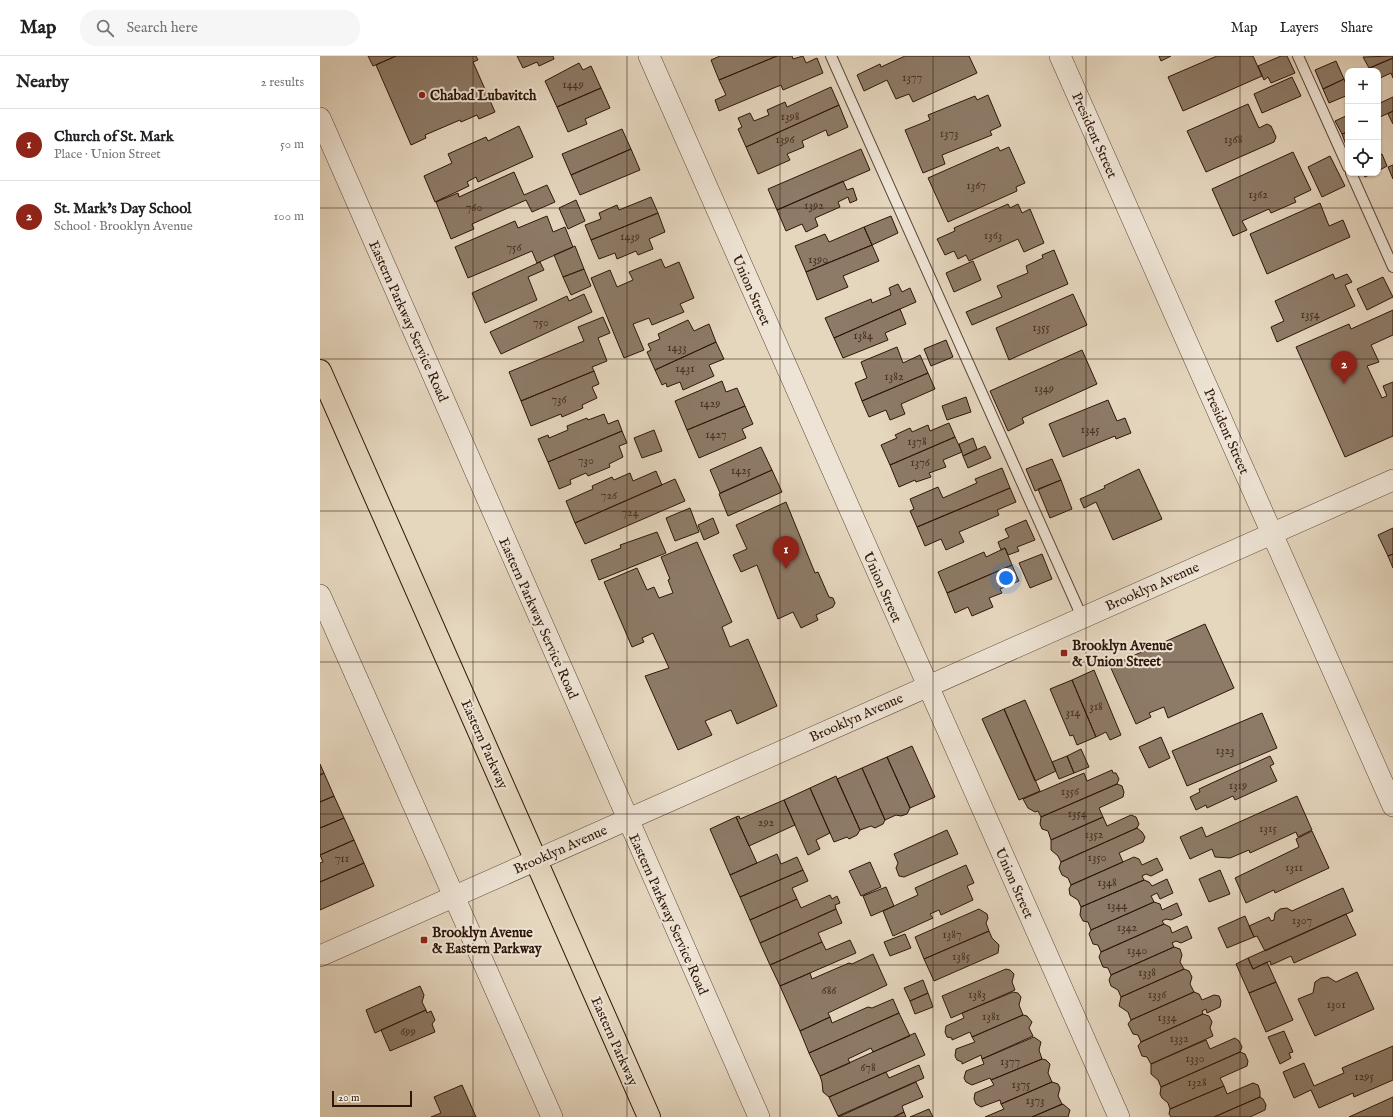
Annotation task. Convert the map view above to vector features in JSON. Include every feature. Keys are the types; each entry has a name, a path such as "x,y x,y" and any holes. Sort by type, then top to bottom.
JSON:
{"main road":[{"name":"Eastern Parkway","path":"320,371 650,1117"}],"street":[{"name":"Union Street","path":"649,56 1119,1117"},
{"name":"President Street","path":"1060,56 1393,806"},
{"name":"Eastern Parkway Service Road","path":"320,118 627,820 759,1117"},
{"name":"Brooklyn Avenue","path":"320,956 1393,480"},
{"path":"320,595 552,1117"}],"lane":[{"path":"831,56 1082,617"},
{"path":"1298,56 1345,160"},
{"path":"1351,176 1393,267"}],"building":[{"path":"368,56 396,56 373,66"},
{"path":"396,56 476,56 478,60 473,62 495,112 479,119 477,115 461,122 460,120 425,135 426,138 411,145 376,65"},
{"path":"517,56 553,56 554,59 539,66 537,62 523,68"},
{"path":"720,56 777,56 719,80 711,60"},
{"path":"777,56 792,56 793,59 803,56 806,63 817,58 823,73 783,90 781,85 719,111 715,100 726,95 719,80"},
{"path":"905,56 969,56 977,73 913,102 909,94 896,99 887,80 864,91 857,75 880,64 881,67"},
{"path":"1159,56 1171,56 1161,61"},
{"path":"1217,56 1253,56 1262,76 1183,111 1168,77"},
{"path":"1281,56 1287,56 1295,73 1271,83 1268,77 1264,80 1258,66"},
{"path":"1393,56 1393,58 1369,68 1363,57"},
{"path":"1393,58 1393,78 1391,73 1381,78 1381,68 1370,68"},
{"path":"1336,61 1344,79 1323,89 1315,70"},
{"path":"579,63 583,70 591,66 601,88 557,107 545,81"},
{"path":"1292,77 1301,96 1262,113 1254,94"},
{"path":"1344,79 1345,96 1329,103 1323,89"},
{"path":"831,87 839,105 746,147 738,129 742,127 738,118 750,113 754,121 769,115 767,110 785,102 787,107"},
{"path":"601,88 610,108 585,119 587,124 568,132 557,107"},
{"path":"988,95 1001,126 990,131 992,135 942,155 945,164 923,173 905,130 930,120 928,115 975,96 977,100"},
{"path":"1393,97 1393,111 1381,117 1381,103"},
{"path":"1248,104 1259,128 1267,124 1271,126 1276,137 1274,142 1206,172 1187,131"},
{"path":"839,105 848,127 828,136 826,130 802,141 804,147 787,154 790,160 758,174 746,147"},
{"path":"1393,111 1393,124 1388,114"},
{"path":"1345,116 1345,133 1342,134 1335,121"},
{"path":"519,126 533,157 478,182 476,177 467,182 469,186 435,202 424,176 452,163 448,154 486,137 488,141"},
{"path":"622,129 631,149 571,175 562,154"},
{"path":"1345,133 1345,142 1342,134"},
{"path":"998,147 1000,151 1009,147 1025,183 1016,187 1017,191 948,222 928,178"},
{"path":"631,149 640,170 580,195 571,175"},
{"path":"861,149 870,170 777,210 768,189"},
{"path":"1293,152 1311,190 1294,198 1296,202 1271,213 1269,209 1242,221 1247,230 1233,236 1212,189"},
{"path":"1381,154 1387,166 1381,169"},
{"path":"1330,156 1345,186 1322,197 1308,167"},
{"path":"1393,165 1393,179 1388,167"},
{"path":"514,172 524,195 547,185 555,202 532,212 526,200 472,224 474,229 451,239 436,202 458,193 459,197"},
{"path":"843,181 847,190 853,188 857,200 850,203 848,197 838,202 840,207 815,218 818,226 806,232 802,224 786,231 777,210"},
{"path":"651,197 658,213 591,240 585,225 601,219 599,213 617,205 619,210"},
{"path":"576,200 585,221 568,229 559,208"},
{"path":"1320,203 1329,226 1343,220 1350,237 1267,274 1250,234"},
{"path":"1008,204 1010,208 1018,204 1022,213 1030,209 1044,243 1024,252 1018,239 969,261 966,255 958,259 954,251 945,255 937,239 955,231 954,228"},
{"path":"658,213 665,232 649,239 653,249 638,255 636,251 617,259 615,253 599,259 591,240"},
{"path":"547,216 553,232 565,227 573,247 537,263 532,251 468,278 455,247 515,221 518,228"},
{"path":"891,216 898,233 872,245 864,227"},
{"path":"864,227 872,245 806,272 795,246 825,234 829,242"},
{"path":"872,245 879,261 843,276 848,287 817,300 806,272"},
{"path":"575,246 584,269 563,277 554,255"},
{"path":"1054,250 1068,284 972,325 966,312 1002,297 997,286 1028,273 1026,266 1043,258 1042,255"},
{"path":"661,259 665,268 679,262 694,298 680,304 684,312 652,325 649,318 633,324 644,350 624,358 591,278 610,270 617,287 633,280 629,272"},
{"path":"973,261 981,280 954,292 946,273"},
{"path":"540,262 544,270 528,277 537,300 485,323 472,293"},
{"path":"584,269 591,286 571,295 563,277"},
{"path":"1333,274 1335,279 1347,274 1352,282 1345,285 1355,306 1277,342 1271,327 1284,321 1275,301"},
{"path":"1383,277 1393,297 1367,310 1357,289"},
{"path":"898,284 902,292 910,288 916,302 834,338 825,318 871,299 872,303 891,295 889,288"},
{"path":"584,294 592,312 501,354 490,332 567,296 569,301"},
{"path":"1073,294 1087,325 1009,360 996,328"},
{"path":"900,309 906,324 885,333 888,340 843,358 834,338"},
{"path":"1393,310 1393,335 1371,345 1379,362 1367,366 1382,398 1387,396 1383,386 1393,382 1393,436 1345,457 1296,347 1349,324 1351,329"},
{"path":"603,317 610,333 598,338 607,361 592,367 594,371 521,401 509,372 584,341 578,327"},
{"path":"688,320 694,331 709,324 716,342 655,370 647,352 651,350 648,344 660,339 658,334"},
{"path":"946,340 953,357 931,366 924,349"},
{"path":"716,342 724,359 709,365 714,376 683,390 680,382 667,387 666,383 662,385 655,370"},
{"path":"897,347 903,363 920,355 928,373 862,401 855,383 867,378 861,362"},
{"path":"1082,350 1097,384 1022,418 1024,423 1008,431 990,391"},
{"path":"594,371 599,384 592,387 597,398 582,405 583,408 562,417 561,414 531,426 521,401"},
{"path":"928,373 935,389 901,404 905,414 890,420 886,410 869,417 862,401"},
{"path":"722,381 726,392 737,388 745,406 687,430 675,401"},
{"path":"966,397 971,412 947,420 942,406"},
{"path":"1108,400 1117,421 1125,418 1131,433 1116,439 1115,436 1063,457 1049,424"},
{"path":"745,406 753,424 742,429 746,438 699,458 687,430"},
{"path":"604,414 608,424 618,420 622,431 548,462 538,439 548,435 549,438 568,430 567,426 587,418 588,420"},
{"path":"949,423 955,437 890,465 881,445 897,438 895,435 910,428 912,432 928,425 930,431"},
{"path":"654,430 662,451 642,458 634,438"},
{"path":"622,431 627,443 619,446 623,457 609,464 610,467 588,476 586,473 570,480 571,484 559,489 548,462"},
{"path":"955,437 962,452 943,460 946,467 929,473 931,477 916,482 915,480 899,487 890,465"},
{"path":"973,438 977,449 963,456 959,444"},
{"path":"985,446 991,458 968,468 963,456"},
{"path":"761,447 772,470 720,493 710,470"},
{"path":"1052,459 1061,480 1035,491 1026,469"},
{"path":"1002,468 1010,488 917,527 910,511 914,509 910,499 938,487 943,498 977,483 975,479"},
{"path":"1139,469 1162,519 1113,540 1096,502 1084,508 1080,499 1105,488 1104,486"},
{"path":"772,470 782,492 728,516 719,494"},
{"path":"656,471 662,485 575,523 566,501 593,489 592,486 612,477 614,480 630,473 633,481"},
{"path":"675,479 685,501 585,544 575,523"},
{"path":"1061,480 1072,509 1050,518 1038,489"},
{"path":"1010,488 1016,502 997,510 999,515 959,532 964,542 946,550 941,539 925,546 917,527"},
{"path":"786,502 815,573 818,572 829,597 833,598 835,603 833,607 816,615 818,620 801,628 793,612 778,619 757,565 741,572 733,555 747,549 736,525"},
{"path":"690,508 699,532 675,541 666,518"},
{"path":"713,518 719,533 704,540 698,525"},
{"path":"1026,520 1035,540 1017,547 1019,551 1008,555 1005,548 1001,550 998,542 1009,537 1005,529"},
{"path":"1393,528 1393,554 1388,556 1378,535"},
{"path":"657,532 666,553 599,580 591,560 621,548 620,545"},
{"path":"697,542 732,622 722,627 730,647 748,639 777,706 737,724 731,710 705,721 712,735 678,750 645,676 669,668 653,633 642,638 644,642 632,647 604,582 637,568 647,590 654,587 659,598 673,593 668,580 670,579 661,557"},
{"path":"1005,548 1012,565 947,593 938,572 984,552 986,557"},
{"path":"1042,554 1052,579 1030,588 1019,563"},
{"path":"1393,554 1393,568 1388,556"},
{"path":"1012,565 1019,581 1000,589 1002,593 989,598 993,607 972,616 968,607 955,613 947,593"},
{"path":"1205,624 1234,688 1168,718 1164,707 1149,713 1151,717 1136,724 1110,666"},
{"path":"1094,670 1121,735 1110,740 1106,732 1096,737 1072,680"},
{"path":"1072,680 1096,737 1077,745 1073,735 1070,736 1050,689"},
{"path":"1025,700 1056,771 1035,781 1004,709"},
{"path":"1004,709 1040,791 1019,800 982,719"},
{"path":"1262,713 1277,748 1187,786 1172,751"},
{"path":"1161,737 1170,758 1149,768 1139,747"},
{"path":"912,746 935,797 910,808 887,757"},
{"path":"1081,749 1089,767 1074,773 1067,756"},
{"path":"1067,756 1074,773 1059,779 1052,762"},
{"path":"1270,756 1274,764 1270,766 1277,781 1235,800 1233,796 1207,808 1206,805 1196,810 1190,797 1200,792 1199,789"},
{"path":"887,757 910,808 907,814 901,816 896,815 885,820 862,768"},
{"path":"320,764 324,773 320,775"},
{"path":"862,768 885,820 883,824 875,828 871,826 860,830 837,779"},
{"path":"1112,770 1113,773 1116,773 1119,779 1117,784 1041,817 1038,811 1035,812 1028,808 1023,799 1084,773 1087,781"},
{"path":"324,773 334,796 320,802 320,775"},
{"path":"836,776 860,830 857,835 849,839 847,837 834,842 810,788"},
{"path":"1117,784 1122,786 1124,792 1123,797 1099,808 1103,817 1051,840 1048,831 1042,829 1040,824 1041,817"},
{"path":"810,788 830,833 816,840 820,849 808,855 784,800"},
{"path":"334,796 344,818 320,828 320,802"},
{"path":"1297,796 1312,830 1298,837 1296,832 1250,853 1249,850 1230,858 1215,857 1212,849 1190,859 1180,837 1202,827 1206,837"},
{"path":"784,800 795,825 749,846 736,817 739,816 740,819"},
{"path":"1131,815 1136,817 1139,824 1137,828 1061,862 1058,856 1051,850 1051,840 1103,817 1107,826"},
{"path":"736,817 757,863 730,875 710,829"},
{"path":"344,818 354,840 320,855 320,828"},
{"path":"1137,828 1145,837 1143,842 1119,853 1123,862 1071,885 1068,878 1062,875 1059,868 1061,862"},
{"path":"947,830 958,854 904,877 899,876 896,868 898,863 894,854"},
{"path":"1312,831 1329,868 1275,893 1274,890 1246,903 1235,878 1299,847 1296,839"},
{"path":"354,840 364,863 320,882 320,863 323,862 320,855"},
{"path":"777,854 781,864 797,857 803,870 740,897 730,875"},
{"path":"1134,857 1139,859 1142,865 1157,858 1163,870 1151,876 1146,874 1142,876 1144,880 1081,907 1078,900 1070,895 1069,889 1071,885"},
{"path":"870,862 881,887 861,896 849,871"},
{"path":"364,863 374,886 320,910 320,882"},
{"path":"966,865 974,883 967,886 973,900 941,915 939,910 930,914 933,918 893,936 883,911 918,895 915,888"},
{"path":"803,870 808,881 792,888 797,899 750,920 740,897"},
{"path":"1220,870 1230,894 1209,902 1199,879"},
{"path":"1167,879 1173,893 1160,899 1157,893 1151,896 1154,902 1091,930 1088,922 1083,921 1080,915 1081,907 1144,880 1149,882 1152,886"},
{"path":"886,887 894,906 871,916 863,896"},
{"path":"1343,888 1353,911 1265,951 1257,936 1254,937 1249,926 1269,917 1271,921 1274,920 1275,913 1280,909 1287,908 1292,911"},
{"path":"830,895 832,899 837,896 840,903 835,905 836,909 760,943 750,920 797,899 801,908"},
{"path":"1154,902 1160,904 1162,910 1177,903 1182,915 1171,920 1166,919 1162,921 1164,924 1101,952 1098,945 1093,944 1089,934 1091,930"},
{"path":"836,909 842,923 818,933 822,942 770,965 760,943"},
{"path":"979,909 987,914 988,918 986,923 989,931 924,959 915,937"},
{"path":"1346,914 1356,935 1294,963 1291,956 1271,965 1270,961 1253,969 1248,958"},
{"path":"1245,916 1254,937 1227,948 1218,928"},
{"path":"1164,924 1170,927 1172,933 1187,926 1192,938 1181,943 1176,941 1172,943 1174,947 1111,975 1108,968 1103,967 1099,957 1101,952"},
{"path":"989,931 992,938 999,945 998,953 934,981 924,959"},
{"path":"905,934 911,948 890,956 884,942"},
{"path":"850,940 856,953 780,986 770,965 822,942 826,950"},
{"path":"1174,947 1180,949 1182,955 1180,962 1184,969 1121,997 1118,990 1111,986 1109,980 1111,975"},
{"path":"873,954 887,985 828,1013 830,1017 800,1031 780,986 810,973 812,979 849,963 852,964"},
{"path":"1248,958 1253,969 1267,962 1276,982 1249,993 1236,964"},
{"path":"1006,969 1010,970 1014,974 1012,982 1015,990 951,1018 942,996"},
{"path":"1184,969 1189,971 1192,977 1190,984 1194,992 1131,1020 1128,1012 1119,1006 1121,997"},
{"path":"1357,972 1374,1009 1315,1036 1298,999 1313,993 1315,982 1321,978 1328,977 1336,982"},
{"path":"923,980 928,993 910,1001 904,988"},
{"path":"1276,982 1293,1020 1266,1032 1249,993"},
{"path":"420,986 424,995 422,1002 426,1010 375,1033 366,1010"},
{"path":"1013,992 1018,993 1021,997 1019,1005 1023,1015 972,1037 970,1032 952,1040 952,1038 947,1037 945,1032 946,1026 964,1018 962,1013"},
{"path":"1194,992 1199,994 1202,1000 1214,995 1219,996 1221,1001 1220,1007 1207,1013 1206,1009 1202,1011 1203,1014 1141,1042 1138,1035 1133,1034 1128,1024 1131,1020"},
{"path":"928,993 933,1007 915,1014 910,1001"},
{"path":"893,999 899,1013 809,1053 800,1031 830,1017 832,1023 868,1007 872,1008"},
{"path":"426,1010 427,1013 431,1011 435,1020 432,1024 435,1032 390,1051 381,1030"},
{"path":"899,1013 910,1036 873,1052 871,1048 848,1059 850,1063 820,1076 809,1053"},
{"path":"1203,1014 1209,1016 1212,1022 1210,1028 1213,1036 1151,1064 1147,1057 1142,1056 1138,1046 1141,1042"},
{"path":"1023,1015 1027,1016 1032,1022 1029,1028 1033,1036 982,1059 981,1055 962,1064 962,1062 957,1060 955,1056 956,1049 975,1042 972,1037"},
{"path":"1284,1031 1293,1052 1289,1053 1291,1058 1280,1064 1268,1037"},
{"path":"915,1033 925,1055 829,1097 823,1092 820,1076"},
{"path":"1034,1037 1041,1042 1039,1050 1042,1059 991,1080 990,1078 972,1085 966,1082 964,1078 966,1071 984,1064 982,1059"},
{"path":"1235,1038 1239,1041 1242,1047 1240,1052 1161,1087 1158,1080 1151,1074 1151,1064 1206,1040 1210,1049"},
{"path":"1393,1046 1393,1080 1354,1097 1353,1093 1319,1108 1311,1090 1294,1098 1283,1072 1304,1063 1314,1086 1344,1073 1342,1068"},
{"path":"1240,1052 1245,1054 1248,1061 1247,1066 1220,1078 1224,1086 1170,1109 1168,1103 1162,1098 1160,1094 1161,1087"},
{"path":"1042,1059 1046,1060 1050,1064 1048,1073 1052,1082 1001,1104 1000,1100 981,1107 976,1104 974,1099 975,1093 994,1085 991,1080"},
{"path":"919,1065 924,1078 838,1116 829,1097 886,1072 889,1078"},
{"path":"916,1082 923,1097 902,1106 904,1112 894,1117 838,1117"},
{"path":"1052,1082 1058,1084 1060,1088 1058,1096 1062,1104 1032,1117 985,1117 1004,1109 1001,1104"},
{"path":"1253,1083 1258,1085 1260,1097 1214,1117 1171,1117 1169,1114 1170,1109 1224,1086 1227,1094"},
{"path":"462,1085 476,1117 431,1117 441,1113 434,1097"},
{"path":"1260,1097 1266,1105 1265,1110 1250,1117 1214,1117"},
{"path":"1393,1097 1393,1117 1349,1117"},
{"path":"1063,1104 1070,1110 1068,1117 1032,1117"},
{"path":"929,1109 933,1117 910,1117"},
{"path":"904,1112 906,1117 894,1117"}],"place":[{"name":"Chabad Lubavitch","path":"422,95"},
{"name":"St. Mark's Day School","path":"1344,384"},
{"name":"Church of St. Mark","path":"786,569"},
{"name":"Brooklyn Avenue & Union Street","path":"1064,653"},
{"name":"Brooklyn Avenue & Eastern Parkway","path":"424,940"}]}
